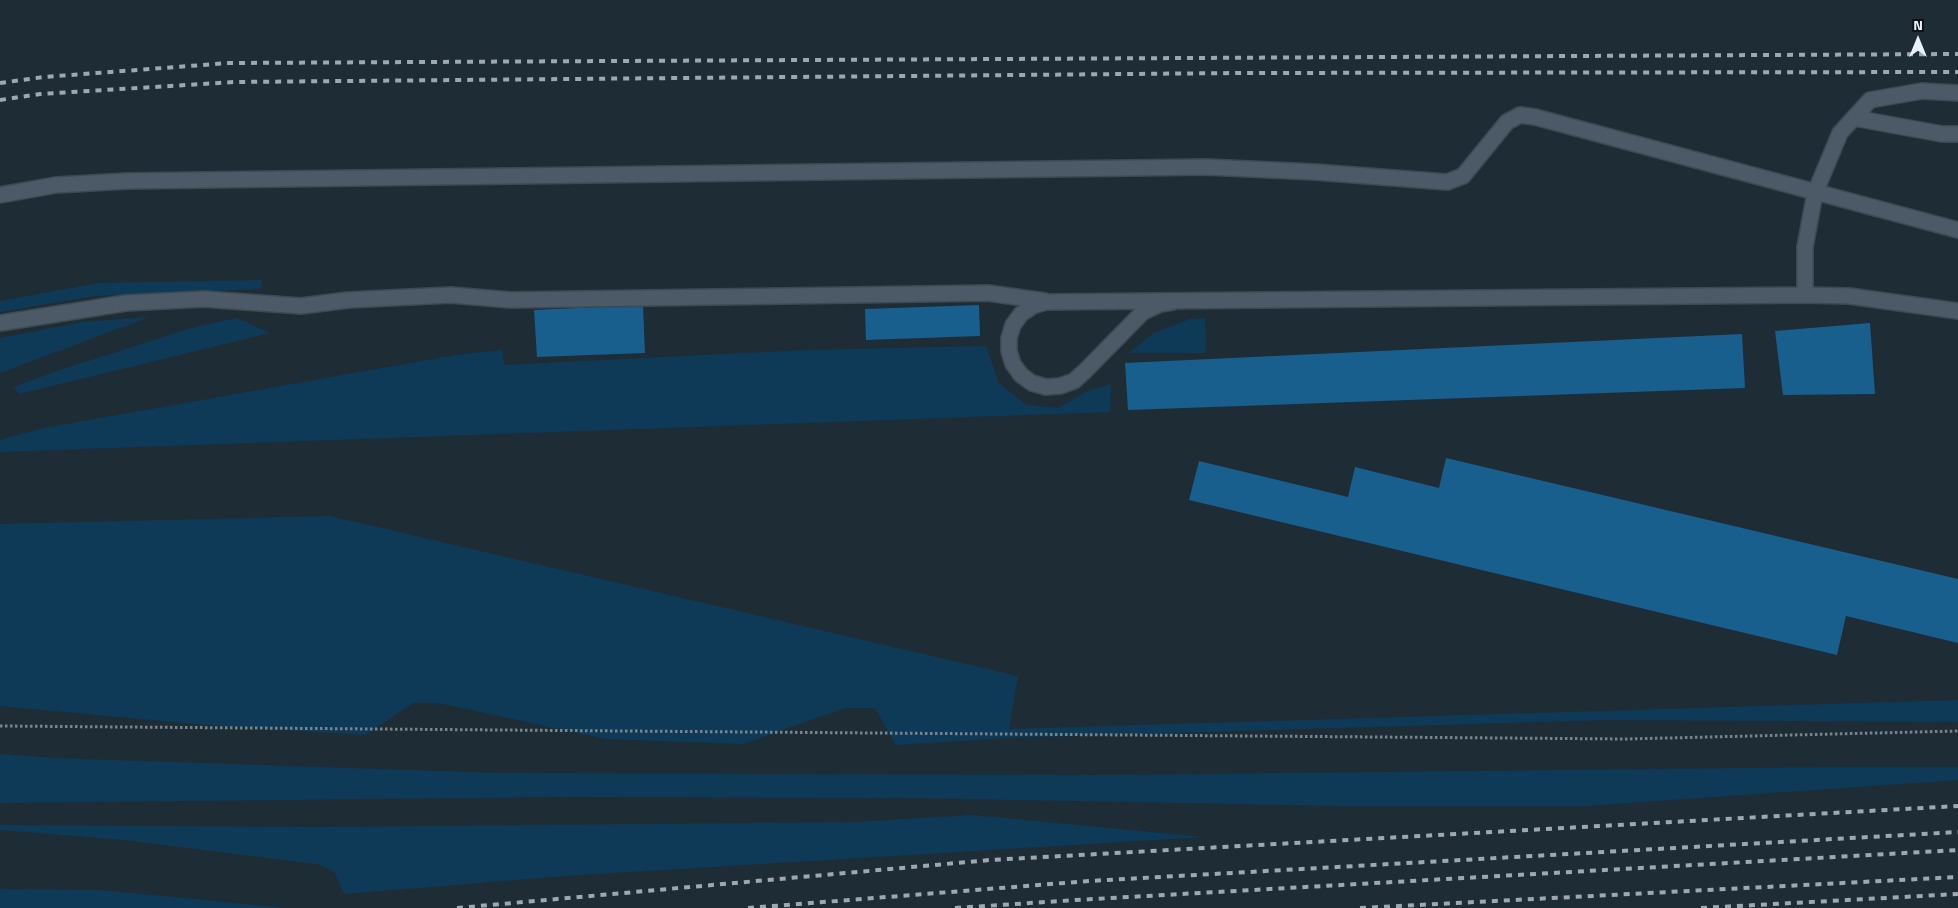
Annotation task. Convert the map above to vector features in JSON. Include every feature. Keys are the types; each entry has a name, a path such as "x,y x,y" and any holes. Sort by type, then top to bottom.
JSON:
{"lane":[{"path":"1805,295 1805,247 1815,193 1840,133 1870,100 1922,91 1958,93"},
{"path":"0,195 56,186 127,181 1206,167 1315,172 1447,182 1463,176 1507,122 1520,115 1535,117 1958,230"},
{"path":"1854,118 1942,134 1958,134"},
{"path":"0,323 126,303 204,299 301,306 348,300 451,295 510,300 988,293 1059,303"},
{"path":"1173,302 1160,304 1143,312 1074,381 1060,386 1046,388 1032,383 1020,375 1008,351 1009,338 1017,319 1032,306 1046,302 1805,295 1849,296 1958,312"}],"path":[{"path":"0,726 1626,739 1958,731"}],"shaded area":[{"path":"262,280 260,289 94,296 0,312 0,301 99,283"},
{"path":"149,317 0,373 0,338 83,322"},
{"path":"236,318 270,333 19,394 14,387 57,371 191,328"},
{"path":"1205,318 1206,353 1129,353 1154,333 1190,319"},
{"path":"986,346 999,383 1026,405 1058,408 1088,391 1111,384 1110,412 0,452 0,440 44,428 456,355 502,350 504,365 806,350"},
{"path":"330,516 1018,676 1009,729 1958,700 1958,722 1606,720 1007,738 896,745 875,708 845,708 743,744 606,739 438,703 413,703 365,735 195,724 0,706 0,524"},
{"path":"0,754 54,758 497,773 1108,775 1958,767 1958,780 1585,806 1346,806 908,798 562,797 0,803"},
{"path":"973,815 1204,837 565,876 344,894 334,871 317,864 125,840 0,830 0,825 319,827 854,822"},
{"path":"0,889 100,890 287,908 0,908"}],"building":[{"path":"643,305 645,353 537,357 534,310"},
{"path":"979,305 980,336 866,340 865,309"},
{"path":"1870,323 1875,394 1783,395 1775,331"},
{"path":"1742,334 1745,388 1128,410 1125,363"},
{"path":"1446,458 1958,579 1958,643 1846,616 1837,655 1189,500 1199,461 1348,497 1355,467 1439,488"}],"railway":[{"path":"0,83 44,77 229,63 1958,54"},
{"path":"0,100 40,94 235,82 1238,73 1958,72"},
{"path":"457,908 990,860 1958,806"},
{"path":"748,908 1089,881 1958,832"},
{"path":"955,908 1958,850"},
{"path":"1360,908 1958,877"},
{"path":"1701,908 1958,894"}]}
